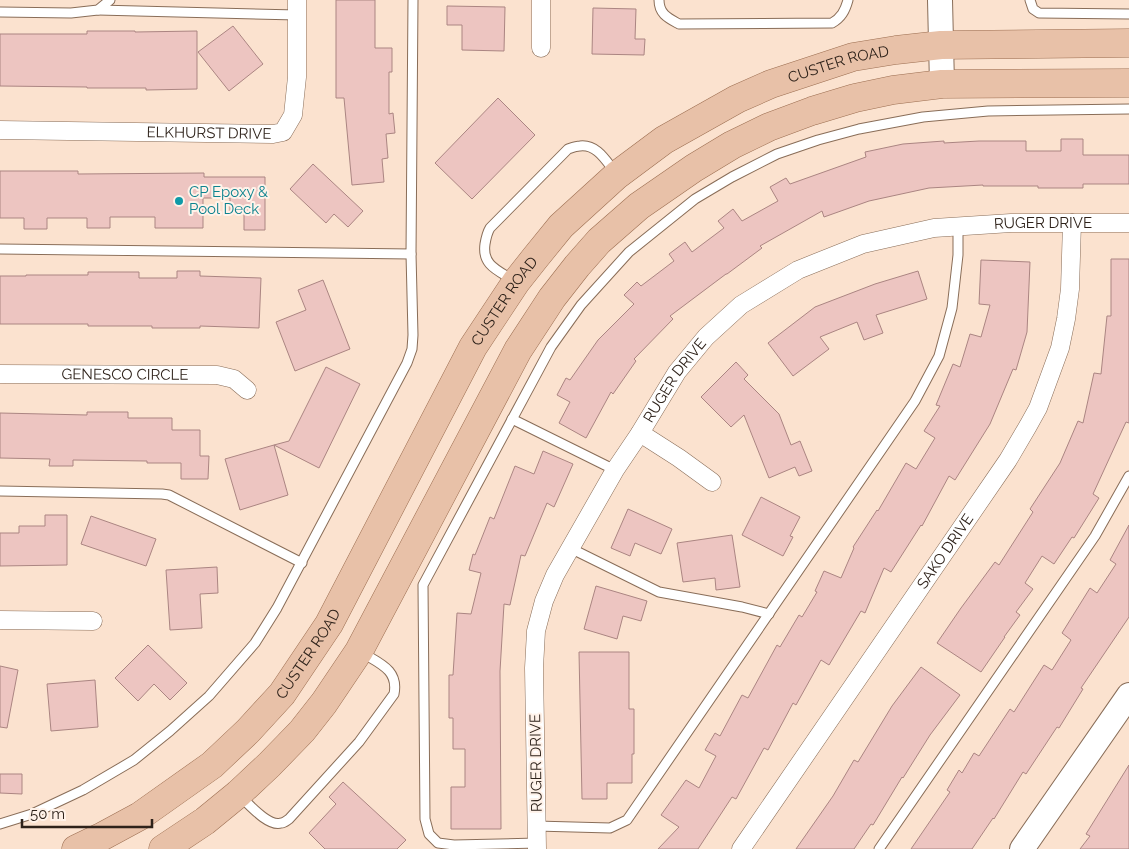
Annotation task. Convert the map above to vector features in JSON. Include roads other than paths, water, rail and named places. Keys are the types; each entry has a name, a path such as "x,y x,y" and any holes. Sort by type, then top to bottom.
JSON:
{"main road":[{"name":"CUSTER ROAD","path":"76,849 140,816 212,765 248,731 282,694 328,624 473,347 516,282 561,226 617,174 664,140 737,99 771,84 853,57 941,45 1129,43"},
{"path":"163,849 238,794 302,731 324,703 359,651 518,350 552,298 577,266 599,241 639,206 694,168 769,127 855,98 893,90 942,84 1129,82"},
{"path":"617,174 639,206"},
{"path":"212,765 238,794"}],"street":[{"path":"541,0 541,48"},
{"path":"940,0 942,84"},
{"name":"ELKHURST DRIVE","path":"0,130 273,134 283,132 293,115 297,76 297,7"},
{"name":"RUGER DRIVE","path":"537,839 534,668 536,631 544,601 555,575 615,470 677,372 706,337 741,305 798,270 863,244 934,228 958,226 1011,223 1129,223"},
{"name":"SAKO DRIVE","path":"741,849 1002,468 1038,408 1060,348 1066,319 1070,289 1072,223"},
{"name":"GENESCO CIRCLE","path":"0,374 217,375 234,379 247,390"},
{"path":"640,433 712,482"},
{"path":"0,620 93,621"},
{"path":"1022,849 1129,695"}],"lane":[{"path":"98,10 110,0"},
{"path":"0,824 32,814 83,790 134,760 209,696 255,643 277,608 407,363 412,348 413,335 411,254 413,0"},
{"path":"659,0 659,7 664,14 679,24 832,23 845,10 848,0"},
{"path":"1030,0 1033,9 1038,13 1129,14"},
{"path":"0,12 71,13 98,10 297,7"},
{"path":"958,226 958,255 952,308 939,356 916,401 627,820 610,828 537,839 454,845 438,842 429,834 425,819 423,585 551,347 581,305 629,252 695,199 732,177 777,154 818,140 859,129 923,117 988,111 1129,109"},
{"path":"516,282 494,268 485,258 486,235 490,228 568,149 589,146 598,152 617,174"},
{"path":"0,249 411,254"},
{"path":"512,420 615,470"},
{"path":"879,849 1095,536 1129,476"},
{"path":"0,491 169,495 302,563"},
{"path":"570,548 659,592 742,607 769,614"},
{"path":"238,794 265,818 273,823 281,824 289,819 359,742 394,694 395,689 395,681 386,668 359,651"}],"place":[{"name":"CP Epoxy & Pool Deck","path":"179,201"}]}
